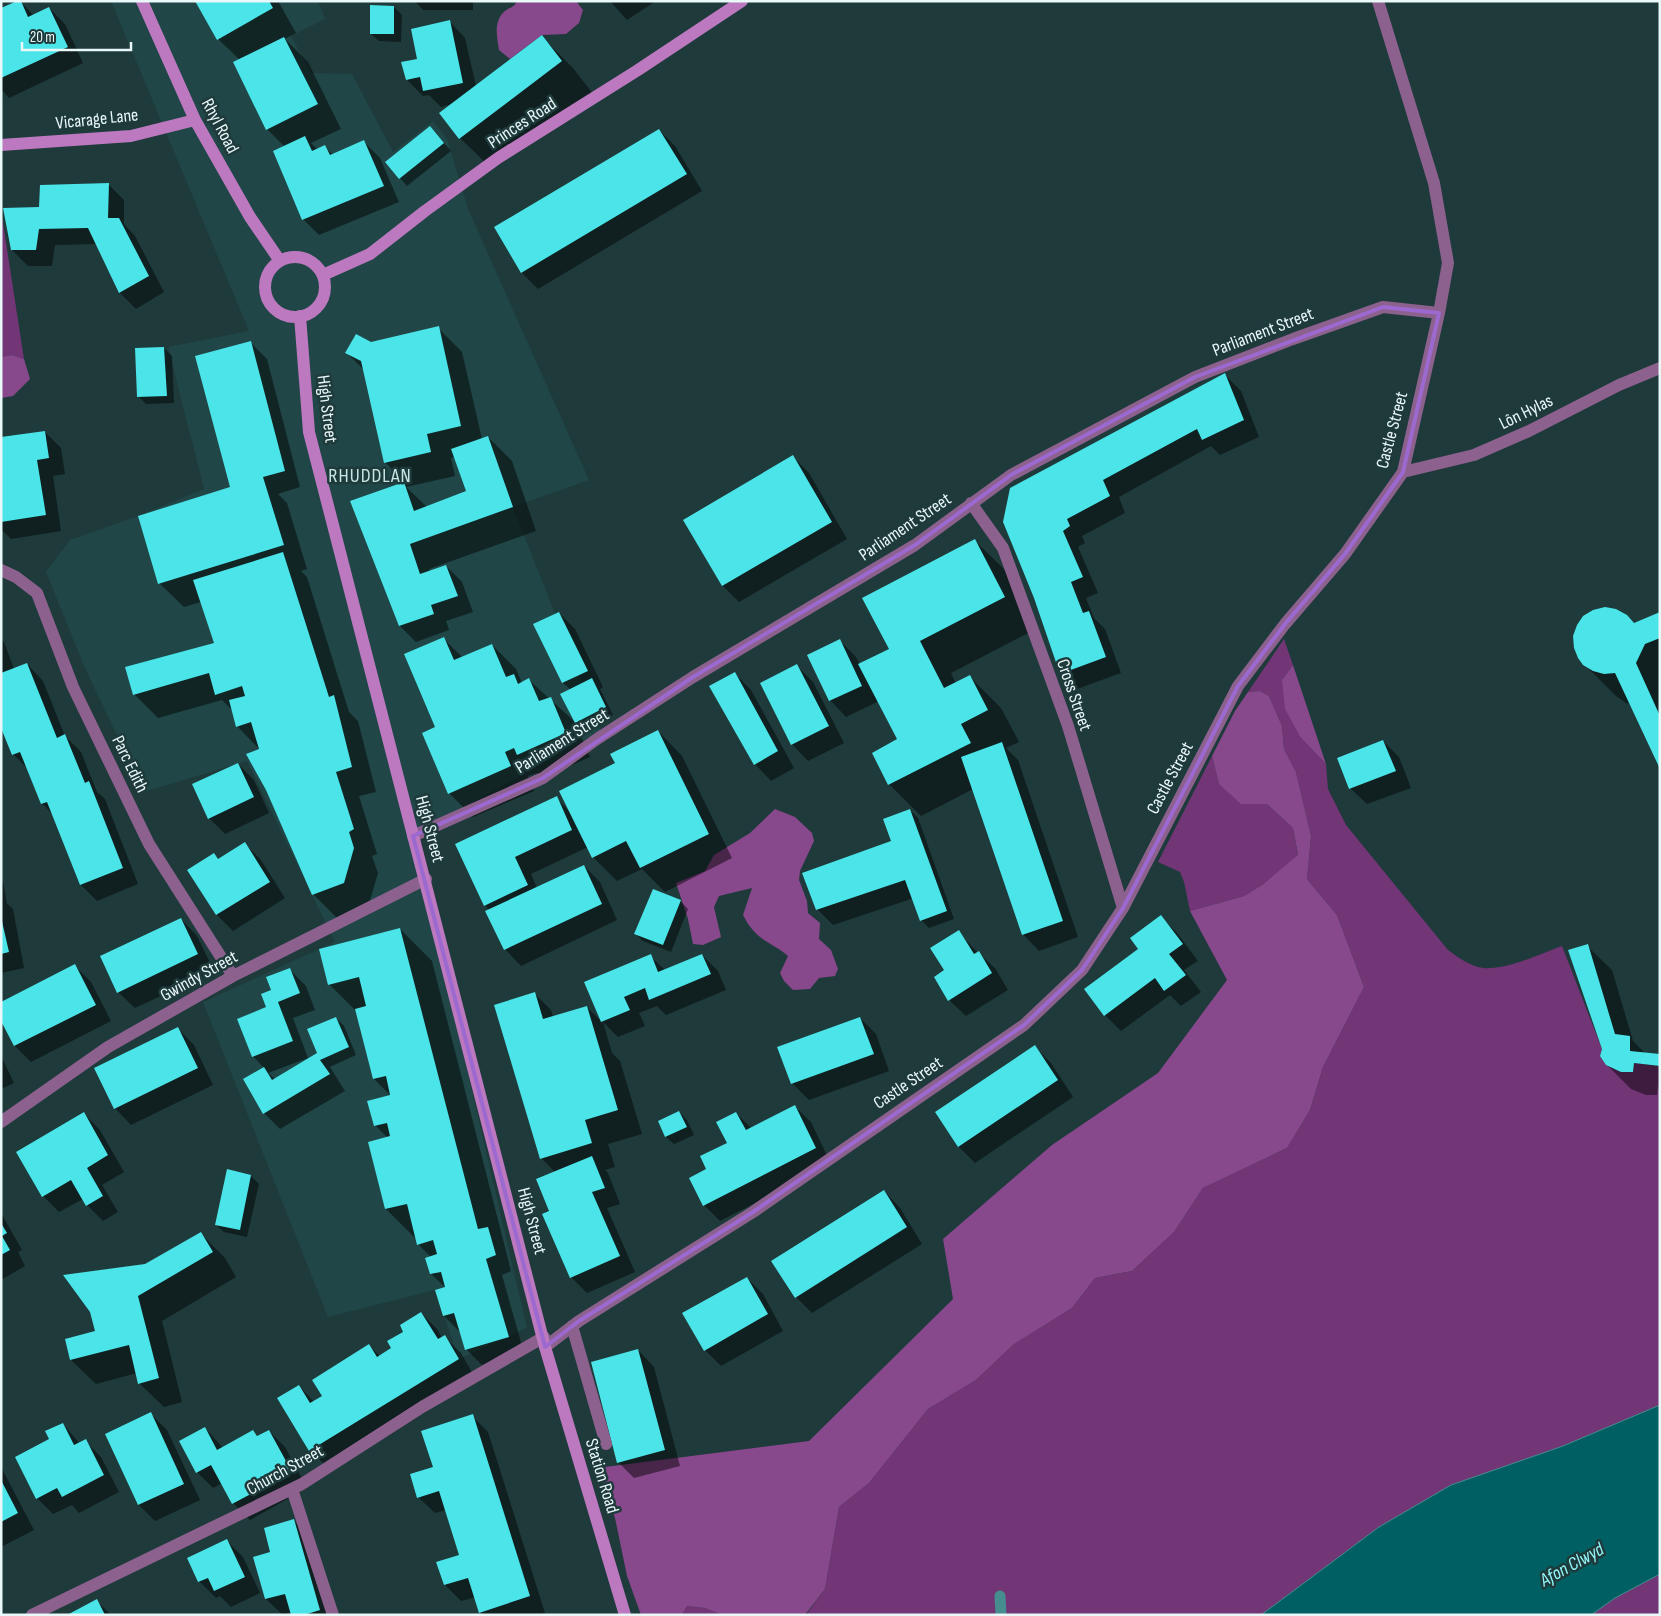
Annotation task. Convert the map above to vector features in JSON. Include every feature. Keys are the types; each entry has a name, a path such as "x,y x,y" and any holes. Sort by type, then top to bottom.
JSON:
{"street":[{"name":"Rhyl Road","path":"142,1 195,120 250,217 280,261"},
{"name":"Princes Road","path":"322,275 370,254 425,210 498,158 638,70 742,1"},
{"name":"Castle Street","path":"545,1342 753,1212 1024,1025 1082,970 1123,908 1238,686 1285,624 1345,554 1403,472 1439,313 1448,263 1434,183 1378,1"},
{"name":"Vicarage Lane","path":"1,145 131,136 195,120"},
{"path":"298,257 308,260 317,266 326,285 324,297 310,313 300,316 280,313 267,298 267,277 272,268 280,261 298,257"},
{"name":"Parliament Street","path":"413,836 543,778 597,739 693,678 915,545 1011,475 1195,377 1383,307 1439,313"},
{"name":"High Street","path":"300,316 309,432 545,1342"},
{"name":"Lôn Hylas","path":"1403,472 1474,455 1529,431 1619,385 1660,368"},
{"name":"Cross Street","path":"971,503 1003,548 1068,726 1123,908"},
{"name":"Parc Edith","path":"1,570 37,593 73,686 149,844 233,976"},
{"name":"Gwindy Street","path":"1,1122 108,1047 233,976 426,879"},
{"path":"572,1326 606,1444"},
{"name":"Church Street","path":"32,1615 302,1484 422,1406 545,1342"},
{"name":"Station Road","path":"545,1342 625,1615"},
{"path":"292,1489 333,1615"}],"highlighted area":[{"path":"1383,307 1439,313 1403,472 1345,554 1285,624 1238,686 1123,908 1082,970 1024,1025 753,1212 579,1321 545,1347 413,836 543,778 693,677 915,545 1011,475 1195,377"}],"shaded area":[{"path":"111,1 318,1 325,19 291,36 311,73 352,74 393,152 433,121 447,139 468,209 589,480 513,507 601,731 413,836 527,1328 459,1359 435,1290 328,1317 203,1002 335,942 247,761 144,792 84,666 46,572 70,540 138,516 204,489 168,347 249,331"},
{"path":"517,1 576,1 583,10 579,23 566,34 542,35 510,59 499,50 497,24 501,15"},
{"path":"1,210 24,359 12,355 1,357"},
{"path":"12,355 24,359 30,379 13,396 1,398 1,357"},
{"path":"1284,639 1293,665 1282,680 1301,738 1326,764 1328,789 1346,825 1448,950 1460,959 1474,965 1492,968 1523,961 1562,946 1602,1049 1600,1056 1606,1064 1614,1069 1628,1072 1633,1072 1634,1063 1660,1066 1660,1405 1563,1446 1451,1486 1379,1527 1261,1615 806,1615 825,1589 839,1507 869,1483 928,1409 976,1380 1013,1345 1072,1308 1095,1278 1132,1271 1174,1232 1203,1188 1287,1148 1310,1110 1323,1067 1364,987 1337,915 1307,879 1311,836 1296,772 1284,749 1282,726 1269,696 1260,691 1248,692"},
{"path":"1293,665 1326,764 1301,738 1285,709 1282,680"},
{"path":"1260,691 1269,696 1282,726 1284,749 1296,772 1311,836 1307,879 1337,915 1364,987 1323,1067 1310,1110 1287,1148 1203,1188 1174,1232 1132,1271 1095,1278 1072,1308 1013,1345 976,1380 928,1409 869,1483 839,1507 825,1589 805,1615 722,1615 705,1608 687,1606 682,1615 641,1615 627,1576 615,1518 597,1468 809,1441 953,1299 943,1239 1052,1145 1158,1073 1227,980 1190,911 1244,896 1262,885 1298,855 1293,828 1267,804 1241,804 1219,784 1212,756 1235,711 1248,692"},
{"path":"1212,756 1219,784 1267,804 1293,828 1298,856 1262,885 1244,896 1190,911 1180,872 1158,862"},
{"path":"775,809 795,817 812,833 814,841 800,871 799,880 807,901 808,913 820,923 819,939 831,950 838,969 835,976 819,978 810,989 793,990 784,981 780,973 788,956 760,937 747,922 743,915 752,888 719,896 714,907 721,937 703,945 693,944 688,919 676,883 705,871 714,855 750,833"},
{"path":"1660,1574 1660,1615 1591,1615 1615,1598"},
{"path":"687,1606 705,1608 722,1615 682,1615"}],"water":[{"name":"Afon Clwyd","path":"1660,1405 1660,1574 1615,1598 1591,1615 1261,1615 1379,1527 1451,1485 1563,1446"}],"building":[{"path":"21,1 28,17 49,7 68,47 1,78 1,8"},
{"path":"195,1 269,1 273,8 217,40"},
{"path":"370,5 394,6 394,34 370,34"},
{"path":"450,20 463,83 423,91 420,77 406,80 401,62 417,59 411,29"},
{"path":"542,35 562,61 459,139 439,113"},
{"path":"284,37 318,104 266,130 233,62"},
{"path":"430,126 444,143 399,179 385,162"},
{"path":"659,129 687,174 521,273 494,227"},
{"path":"305,136 312,151 325,145 330,155 364,140 384,186 302,220 273,151"},
{"path":"109,183 108,218 119,218 149,276 119,293 88,228 39,229 36,250 11,250 3,208 39,207 40,185"},
{"path":"439,326 461,426 427,434 431,452 384,463 361,361 345,353 356,334 371,342"},
{"path":"251,341 285,471 263,477 284,545 158,584 138,516 230,487 195,356"},
{"path":"164,347 167,396 137,397 135,348"},
{"path":"1225,373 1244,420 1202,440 1197,429 1103,480 1110,496 1067,519 1070,526 1063,531 1083,577 1071,582 1083,613 1089,611 1106,657 1060,674 1034,598 1003,522 1010,488"},
{"path":"45,431 49,458 37,460 46,515 1,522 1,437"},
{"path":"488,436 513,507 410,544 420,574 446,565 458,596 431,605 434,614 399,626 350,501 404,482 414,511 466,491 451,449"},
{"path":"793,455 832,522 722,586 683,520"},
{"path":"975,539 1005,597 920,641 944,688 970,675 988,710 961,724 971,743 888,785 872,753 897,739 858,664 889,649 862,598"},
{"path":"283,552 329,697 334,695 352,767 336,772 354,829 349,832 354,848 344,883 312,895 266,790 246,754 259,749 251,722 236,727 229,700 245,696 242,686 215,695 209,673 133,695 125,667 214,643 193,580"},
{"path":"1605,607 1616,609 1627,615 1634,623 1660,612 1660,638 1645,644 1636,663 1660,716 1660,769 1615,673 1604,674 1593,671 1583,665 1574,648 1573,636 1583,616 1593,610"},
{"path":"559,612 588,671 562,683 533,624"},
{"path":"444,637 454,660 492,644 506,677 514,674 518,684 529,678 539,701 551,697 566,733 517,755 514,748 505,752 511,766 448,794 422,733 435,727 404,654"},
{"path":"840,639 862,686 829,701 807,655"},
{"path":"27,663 57,738 65,734 85,783 89,781 123,868 80,885 47,802 41,804 20,752 12,755 1,728 1,673"},
{"path":"797,664 829,726 791,745 760,683"},
{"path":"735,672 778,751 754,765 709,686"},
{"path":"592,678 606,707 575,723 560,694"},
{"path":"658,730 709,834 640,868 626,841 592,858 559,791 615,763 610,754"},
{"path":"1383,740 1396,771 1349,789 1337,758"},
{"path":"1002,742 1063,921 1022,935 961,757"},
{"path":"238,763 254,797 208,819 192,784"},
{"path":"557,796 572,830 515,857 528,885 484,906 455,844"},
{"path":"910,809 947,911 920,921 905,880 816,910 802,873 891,841 883,819"},
{"path":"245,842 270,882 216,915 187,870 214,853 218,859"},
{"path":"584,865 602,904 504,950 485,911"},
{"path":"653,889 681,900 663,945 634,934"},
{"path":"1161,915 1183,944 1169,954 1186,975 1164,991 1155,978 1104,1016 1084,989 1138,949 1130,938"},
{"path":"1,917 9,952 1,954"},
{"path":"181,918 198,954 117,993 100,956"},
{"path":"400,928 478,1229 488,1227 496,1255 486,1259 509,1337 465,1350 454,1313 443,1316 435,1290 445,1287 441,1272 430,1274 425,1258 437,1254 433,1240 417,1245 407,1204 385,1209 368,1142 390,1136 387,1123 374,1126 367,1101 390,1095 386,1076 373,1079 355,1009 366,1006 359,977 328,985 319,949"},
{"path":"959,930 974,954 979,951 992,973 948,1001 934,977 944,970 930,948"},
{"path":"1588,944 1615,1034 1630,1036 1630,1051 1660,1054 1660,1066 1634,1063 1633,1072 1621,1072 1606,1065 1600,1056 1602,1049 1568,950"},
{"path":"651,954 658,972 702,954 711,974 649,1000 645,988 624,997 630,1010 601,1022 584,982"},
{"path":"75,964 96,1005 14,1046 1,1021 1,1002"},
{"path":"290,968 300,993 278,1002 293,1041 252,1057 237,1019 266,1007 261,994 271,990 266,977"},
{"path":"535,992 543,1019 587,1006 618,1110 585,1120 592,1143 540,1159 494,1005"},
{"path":"336,1017 349,1047 320,1060 330,1074 263,1114 243,1079 264,1067 272,1080 317,1053 307,1029"},
{"path":"860,1017 874,1054 791,1084 777,1047"},
{"path":"178,1027 198,1068 114,1109 94,1068"},
{"path":"1035,1045 1058,1080 958,1147 935,1112"},
{"path":"795,1105 816,1148 703,1206 689,1178 706,1169 700,1156 727,1143 716,1122 736,1112 746,1130"},
{"path":"679,1111 687,1127 665,1137 658,1121"},
{"path":"84,1112 108,1155 87,1168 103,1196 86,1206 71,1180 42,1197 16,1152"},
{"path":"592,1156 605,1188 592,1192 620,1256 570,1278 542,1214 549,1211 536,1179"},
{"path":"227,1169 251,1175 240,1230 215,1225"},
{"path":"884,1190 907,1227 795,1298 771,1261"},
{"path":"1,1223 7,1233 2,1236 10,1250 1,1255"},
{"path":"201,1232 213,1252 138,1296 159,1378 138,1384 129,1345 70,1360 65,1339 95,1331 90,1312 63,1275 145,1264"},
{"path":"747,1277 768,1314 704,1351 682,1313"},
{"path":"421,1312 438,1339 445,1335 459,1359 309,1451 277,1398 299,1385 310,1403 322,1396 312,1380 369,1344 377,1357 391,1348 387,1341 403,1332 400,1325"},
{"path":"638,1349 665,1450 617,1463 591,1362"},
{"path":"151,1412 184,1484 138,1505 105,1434"},
{"path":"473,1414 530,1596 479,1613 468,1578 444,1585 436,1562 459,1555 439,1491 417,1498 410,1474 433,1467 421,1431"},
{"path":"63,1423 74,1445 86,1439 104,1475 62,1497 57,1488 36,1499 15,1457 49,1439 45,1431"},
{"path":"205,1427 217,1450 253,1430 257,1436 269,1430 292,1472 232,1504 211,1465 196,1473 179,1441"},
{"path":"1,1480 18,1513 1,1522"},
{"path":"294,1519 320,1610 304,1615 291,1615 285,1594 265,1599 253,1557 270,1552 264,1528"},
{"path":"227,1539 245,1577 214,1591 208,1578 198,1582 187,1558"},
{"path":"97,1599 105,1615 67,1615"}],"waterway":[{"path":"1000,1596 1001,1615"}],"district":[{"name":"RHUDDLAN","path":"370,476"}]}
